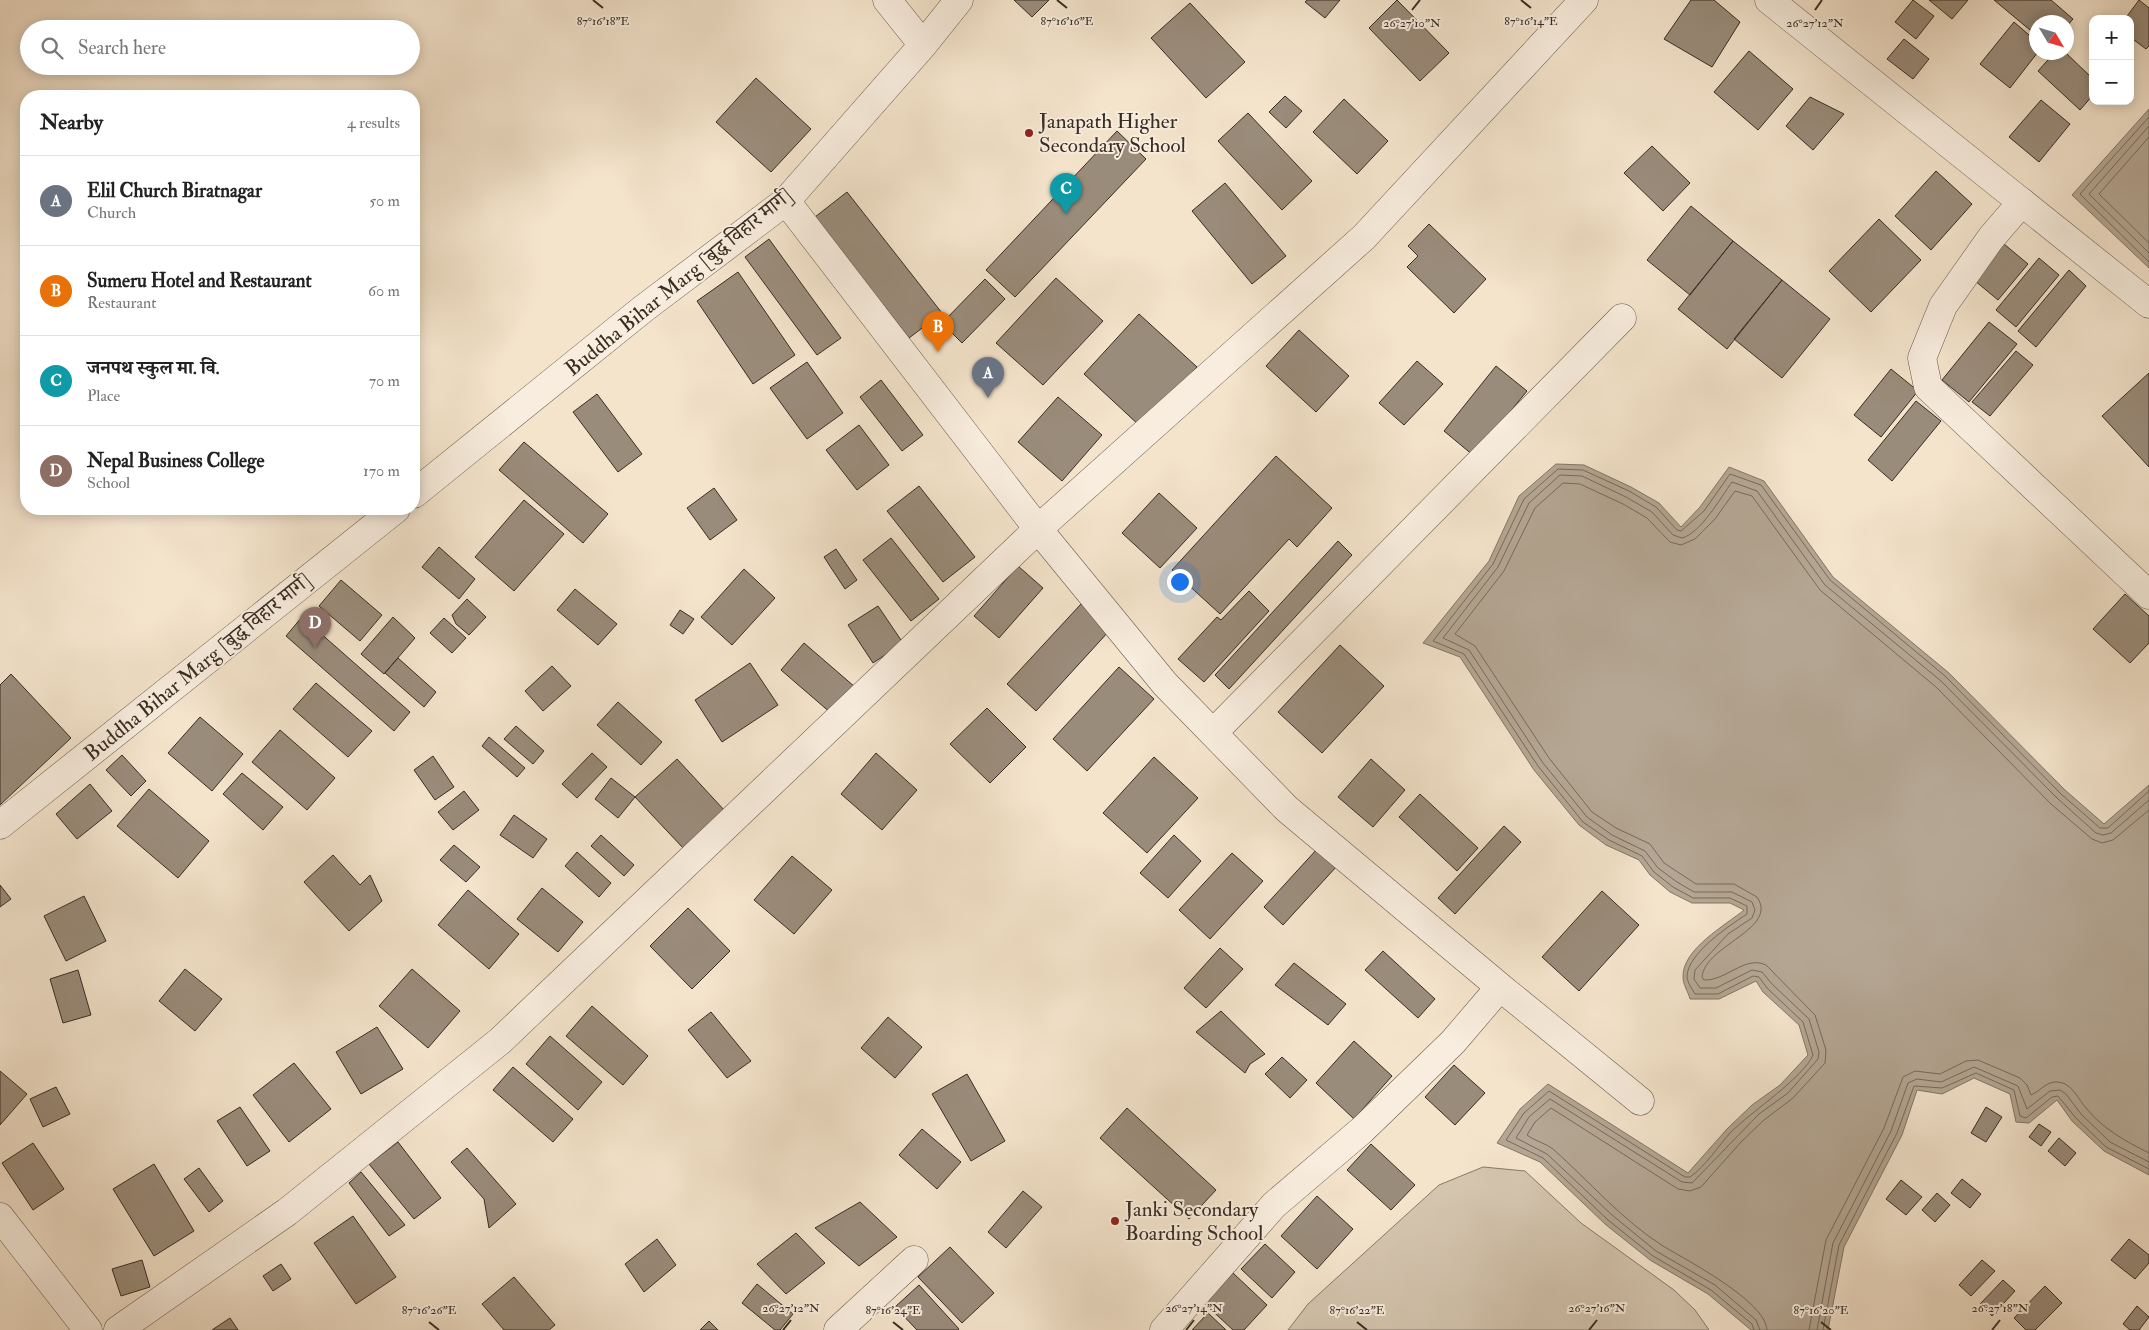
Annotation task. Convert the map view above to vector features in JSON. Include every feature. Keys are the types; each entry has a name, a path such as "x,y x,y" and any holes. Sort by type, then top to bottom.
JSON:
{"street":[{"path":"888,0 923,45"},
{"name":"Buddha Bihar Marg [बुद्ध विहार मार्ग]","path":"420,489 643,309 786,200 923,45 959,0"},
{"path":"118,1330 287,1212 500,1041 1038,529 1364,237 1584,0"},
{"path":"1769,0 2149,304"},
{"path":"786,200 1038,529 1165,684 1287,809 1640,1100"},
{"path":"2022,202 1991,238 1943,306 1922,358 1928,387 2149,595"},
{"path":"1213,733 1622,318"},
{"name":"Buddha Bihar Marg [बुद्ध विहार मार्ग]","path":"0,825 388,515"},
{"path":"1164,1330 1274,1205 1362,1130 1453,1042 1500,986"},
{"path":"0,1217 88,1330"},
{"path":"838,1330 914,1260"}],"shaded area":[{"path":"1483,1167 1525,1171 1581,1223 1674,1290 1695,1310 1709,1330 1288,1330 1308,1304 1439,1185"}],"water":[{"path":"2149,109 2149,268 2072,195"},
{"path":"1556,464 1584,465 1631,487 1659,503 1681,527 1700,507 1729,467 1764,481 1833,577 1949,673 2065,790 2104,824 2149,785 2149,1175 2104,1151 2072,1121 2057,1100 2029,1123 2016,1122 2010,1094 1974,1078 1942,1094 1917,1090 1902,1135 1844,1247 1828,1330 1751,1330 1708,1294 1650,1260 1605,1224 1540,1162 1497,1143 1520,1109 1548,1084 1688,1173 1727,1129 1752,1105 1780,1085 1808,1055 1799,1025 1763,992 1756,981 1719,999 1690,999 1683,977 1690,957 1706,939 1744,910 1730,903 1692,903 1670,892 1650,875 1639,860 1606,845 1579,825 1534,770 1460,657 1423,643 1489,561 1519,496"}],"building":[{"path":"1014,0 1049,0 1032,17"},
{"path":"1307,0 1340,0 1325,18 1305,2"},
{"path":"1397,0 1449,53 1420,81 1369,28"},
{"path":"1691,0 1714,0 1740,22 1712,67 1664,39"},
{"path":"1913,0 1934,16 1916,39 1895,22"},
{"path":"1929,0 1968,0 1952,19"},
{"path":"1994,0 2051,0 2068,15 2029,15 2029,29"},
{"path":"2139,0 2149,8 2149,46 2146,49 2134,40 2134,15 2128,15"},
{"path":"1190,3 1245,62 1206,98 1151,38"},
{"path":"2014,22 2029,35 2029,60 2032,60 2010,88 1980,64"},
{"path":"1904,39 1929,59 1913,79 1887,59"},
{"path":"1749,51 1793,89 1758,130 1714,92"},
{"path":"2048,60 2073,60 2089,75 2089,100 2080,110 2038,71"},
{"path":"756,78 811,129 771,172 716,122"},
{"path":"1285,96 1302,111 1286,128 1269,112"},
{"path":"1810,97 1844,114 1813,150 1786,126"},
{"path":"1344,99 1388,141 1357,174 1313,132"},
{"path":"2041,100 2070,124 2039,162 2009,137"},
{"path":"1248,113 1312,181 1282,210 1218,141"},
{"path":"1117,131 1146,159 1015,297 986,270"},
{"path":"1652,146 1690,183 1663,211 1624,173"},
{"path":"1936,171 1972,204 1931,250 1895,216"},
{"path":"1225,183 1286,256 1252,284 1192,211"},
{"path":"847,192 942,313 909,338 815,217"},
{"path":"1691,206 1733,241 1690,295 1647,260"},
{"path":"1879,219 1921,260 1871,312 1829,271"},
{"path":"1429,224 1486,279 1454,313 1407,267 1418,256 1408,246"},
{"path":"769,239 841,338 817,355 745,257"},
{"path":"1733,241 1782,280 1727,349 1678,309"},
{"path":"2004,244 2028,264 1998,300 1974,280"},
{"path":"2039,258 2059,275 2016,327 1996,310"},
{"path":"2069,270 2086,286 2036,347 2018,331"},
{"path":"738,272 795,355 753,384 697,301"},
{"path":"1056,278 1103,321 1043,385 996,343"},
{"path":"985,279 1005,299 962,343 942,323"},
{"path":"1782,280 1830,319 1782,378 1734,339"},
{"path":"1139,314 1197,367 1141,427 1084,374"},
{"path":"1989,322 2017,344 1969,402 1942,380"},
{"path":"1299,330 1349,376 1316,412 1266,366"},
{"path":"2016,351 2033,365 1990,416 1972,402"},
{"path":"1417,361 1443,384 1404,425 1379,403"},
{"path":"807,362 843,413 807,439 770,388"},
{"path":"1496,366 1527,391 1474,456 1444,431"},
{"path":"1891,369 1918,391 1881,437 1854,415"},
{"path":"2149,373 2149,467 2102,416"},
{"path":"881,380 923,435 902,451 860,397"},
{"path":"597,394 642,454 618,472 573,412"},
{"path":"1058,397 1102,435 1062,481 1018,442"},
{"path":"1916,401 1941,421 1892,481 1868,460"},
{"path":"859,425 889,465 857,490 826,450"},
{"path":"524,442 608,514 583,543 499,470"},
{"path":"1276,456 1332,508 1297,547 1289,539 1220,614 1172,570"},
{"path":"919,486 975,557 943,582 887,511"},
{"path":"714,488 737,520 710,540 687,508"},
{"path":"1159,493 1197,528 1160,568 1122,533"},
{"path":"524,500 564,534 514,591 475,557"},
{"path":"891,538 939,599 911,621 863,560"},
{"path":"1338,541 1352,555 1229,689 1215,675"},
{"path":"439,547 475,579 459,599 422,567"},
{"path":"836,549 857,580 845,589 824,557"},
{"path":"1018,566 1043,588 999,638 974,616"},
{"path":"744,569 775,598 732,645 701,617"},
{"path":"341,580 382,615 360,641 319,606"},
{"path":"575,589 617,624 598,645 557,610"},
{"path":"1249,591 1269,611 1204,682 1178,659 1217,617 1221,620"},
{"path":"2125,594 2149,616 2149,643 2130,663 2093,629"},
{"path":"467,599 486,617 469,635 456,624 452,615"},
{"path":"1081,604 1110,630 1036,711 1007,684"},
{"path":"878,606 903,643 873,663 848,625"},
{"path":"680,610 694,619 683,634 670,625"},
{"path":"302,617 410,712 394,731 286,636"},
{"path":"393,617 415,638 384,674 361,654"},
{"path":"444,618 466,638 452,653 430,633"},
{"path":"804,643 855,687 832,714 781,670"},
{"path":"1340,645 1384,686 1322,753 1278,712"},
{"path":"398,658 436,692 424,707 385,673"},
{"path":"750,663 778,705 722,742 695,700"},
{"path":"552,666 571,686 543,711 525,691"},
{"path":"1119,667 1154,699 1087,771 1053,739"},
{"path":"11,674 71,738 0,805 0,685"},
{"path":"316,683 372,731 348,757 293,709"},
{"path":"618,702 662,742 641,765 597,725"},
{"path":"987,708 1026,747 990,783 950,744"},
{"path":"200,717 243,754 212,791 168,753"},
{"path":"516,726 544,751 533,764 504,739"},
{"path":"280,730 335,778 307,810 252,762"},
{"path":"489,737 525,768 517,777 482,746"},
{"path":"592,753 607,767 577,798 562,784"},
{"path":"876,753 917,790 882,830 841,794"},
{"path":"122,755 146,781 131,796 106,770"},
{"path":"433,756 454,787 435,800 414,770"},
{"path":"1154,757 1198,798 1147,853 1103,813"},
{"path":"677,759 725,811 684,849 635,797"},
{"path":"1371,759 1405,790 1373,827 1338,797"},
{"path":"242,773 283,807 263,830 223,794"},
{"path":"611,778 635,797 618,818 595,799"},
{"path":"90,784 112,811 77,839 56,814"},
{"path":"149,789 209,841 178,878 117,826"},
{"path":"464,791 479,810 453,830 438,812"},
{"path":"1420,794 1478,848 1457,871 1399,817"},
{"path":"514,815 547,839 533,858 500,835"},
{"path":"1504,826 1521,842 1455,914 1438,898"},
{"path":"601,835 634,865 624,876 591,846"},
{"path":"1174,835 1201,861 1168,898 1140,873"},
{"path":"454,845 480,867 466,882 440,860"},
{"path":"1318,848 1337,866 1283,925 1264,907"},
{"path":"577,852 611,883 599,897 565,866"},
{"path":"1232,853 1263,881 1210,939 1179,910"},
{"path":"333,855 360,885 370,875 382,901 349,931 304,882"},
{"path":"792,856 832,890 794,934 754,900"},
{"path":"0,885 11,899 0,907"},
{"path":"542,888 583,922 558,952 517,919"},
{"path":"468,890 519,934 489,969 438,925"},
{"path":"1602,891 1639,925 1579,991 1542,957"},
{"path":"84,896 106,941 66,961 44,916"},
{"path":"688,908 730,951 692,989 650,946"},
{"path":"1220,948 1243,969 1206,1008 1184,988"},
{"path":"1383,951 1435,999 1418,1018 1365,970"},
{"path":"1294,963 1346,1004 1328,1025 1275,985"},
{"path":"185,969 222,999 195,1031 159,1001"},
{"path":"412,969 460,1011 428,1048 379,1006"},
{"path":"78,970 91,1015 63,1023 50,979"},
{"path":"592,1006 648,1056 623,1085 566,1036"},
{"path":"1221,1011 1265,1054 1250,1064 1245,1073 1196,1032"},
{"path":"711,1012 751,1061 727,1078 688,1030"},
{"path":"888,1017 922,1047 895,1078 861,1048"},
{"path":"377,1027 403,1069 361,1094 336,1052"},
{"path":"550,1036 602,1082 578,1110 526,1064"},
{"path":"1354,1041 1392,1076 1354,1119 1316,1083"},
{"path":"1282,1057 1307,1080 1290,1098 1265,1074"},
{"path":"294,1063 331,1109 289,1142 253,1095"},
{"path":"1454,1065 1485,1093 1455,1125 1425,1097"},
{"path":"513,1067 573,1119 553,1142 493,1090"},
{"path":"0,1071 27,1094 0,1125"},
{"path":"967,1074 1005,1141 971,1161 932,1094"},
{"path":"56,1087 70,1114 43,1127 30,1099"},
{"path":"240,1107 270,1151 247,1166 217,1121"},
{"path":"1986,1107 2002,1117 1986,1142 1971,1133"},
{"path":"1127,1108 1216,1190 1189,1219 1100,1138"},
{"path":"2039,1124 2051,1132 2041,1146 2029,1137"},
{"path":"922,1129 961,1162 937,1189 899,1155"},
{"path":"2059,1138 2076,1153 2065,1166 2048,1151"},
{"path":"398,1142 441,1198 414,1219 369,1164"},
{"path":"33,1143 64,1189 33,1210 2,1163"},
{"path":"1371,1144 1415,1185 1391,1210 1347,1170"},
{"path":"467,1148 516,1204 489,1228 484,1199 451,1162"},
{"path":"154,1164 194,1231 154,1256 113,1189"},
{"path":"199,1168 223,1201 209,1212 184,1179"},
{"path":"361,1172 405,1225 389,1236 349,1183"},
{"path":"1962,1179 1981,1194 1970,1208 1951,1193"},
{"path":"1901,1180 1922,1197 1906,1215 1886,1199"},
{"path":"1023,1191 1042,1207 1006,1248 988,1232"},
{"path":"1937,1193 1950,1205 1935,1222 1922,1210"},
{"path":"1317,1196 1353,1229 1317,1269 1281,1236"},
{"path":"860,1202 897,1237 859,1266 815,1228"},
{"path":"353,1216 396,1277 356,1304 314,1243"},
{"path":"796,1233 825,1263 786,1294 757,1264"},
{"path":"657,1239 676,1265 644,1292 625,1264"},
{"path":"2129,1239 2149,1255 2149,1263 2135,1279 2111,1260"},
{"path":"1265,1244 1295,1272 1272,1298 1241,1269"},
{"path":"950,1247 994,1293 962,1323 918,1277"},
{"path":"142,1260 150,1287 121,1296 112,1269"},
{"path":"1982,1260 1995,1271 1971,1296 1959,1285"},
{"path":"281,1264 291,1279 273,1291 263,1276"},
{"path":"1233,1273 1267,1305 1244,1330 1233,1330 1205,1304"},
{"path":"514,1277 555,1325 549,1330 504,1330 482,1304"},
{"path":"2003,1280 2015,1291 1992,1316 1980,1304"},
{"path":"757,1284 793,1314 780,1330 775,1330 742,1303"},
{"path":"919,1285 959,1329 917,1330 895,1307"},
{"path":"2045,1286 2062,1303 2035,1330 2026,1330 2014,1318"},
{"path":"2137,1306 2149,1317 2139,1330 2130,1330 2123,1324"},
{"path":"1208,1313 1226,1330 1192,1330"},
{"path":"230,1318 238,1330 212,1330"},
{"path":"709,1321 718,1330 700,1330"}],"place":[{"name":"Janapath Higher Secondary School","path":"1029,133"},
{"name":"जनपथ स्कुल मा. वि.","path":"1066,214"},
{"name":"Sumeru Hotel and Restaurant","path":"938,352"},
{"name":"Elil Church Biratnagar","path":"988,398"},
{"name":"Nepal Business College","path":"315,648"},
{"name":"Janki Secondary Boarding School","path":"1115,1221"}]}
